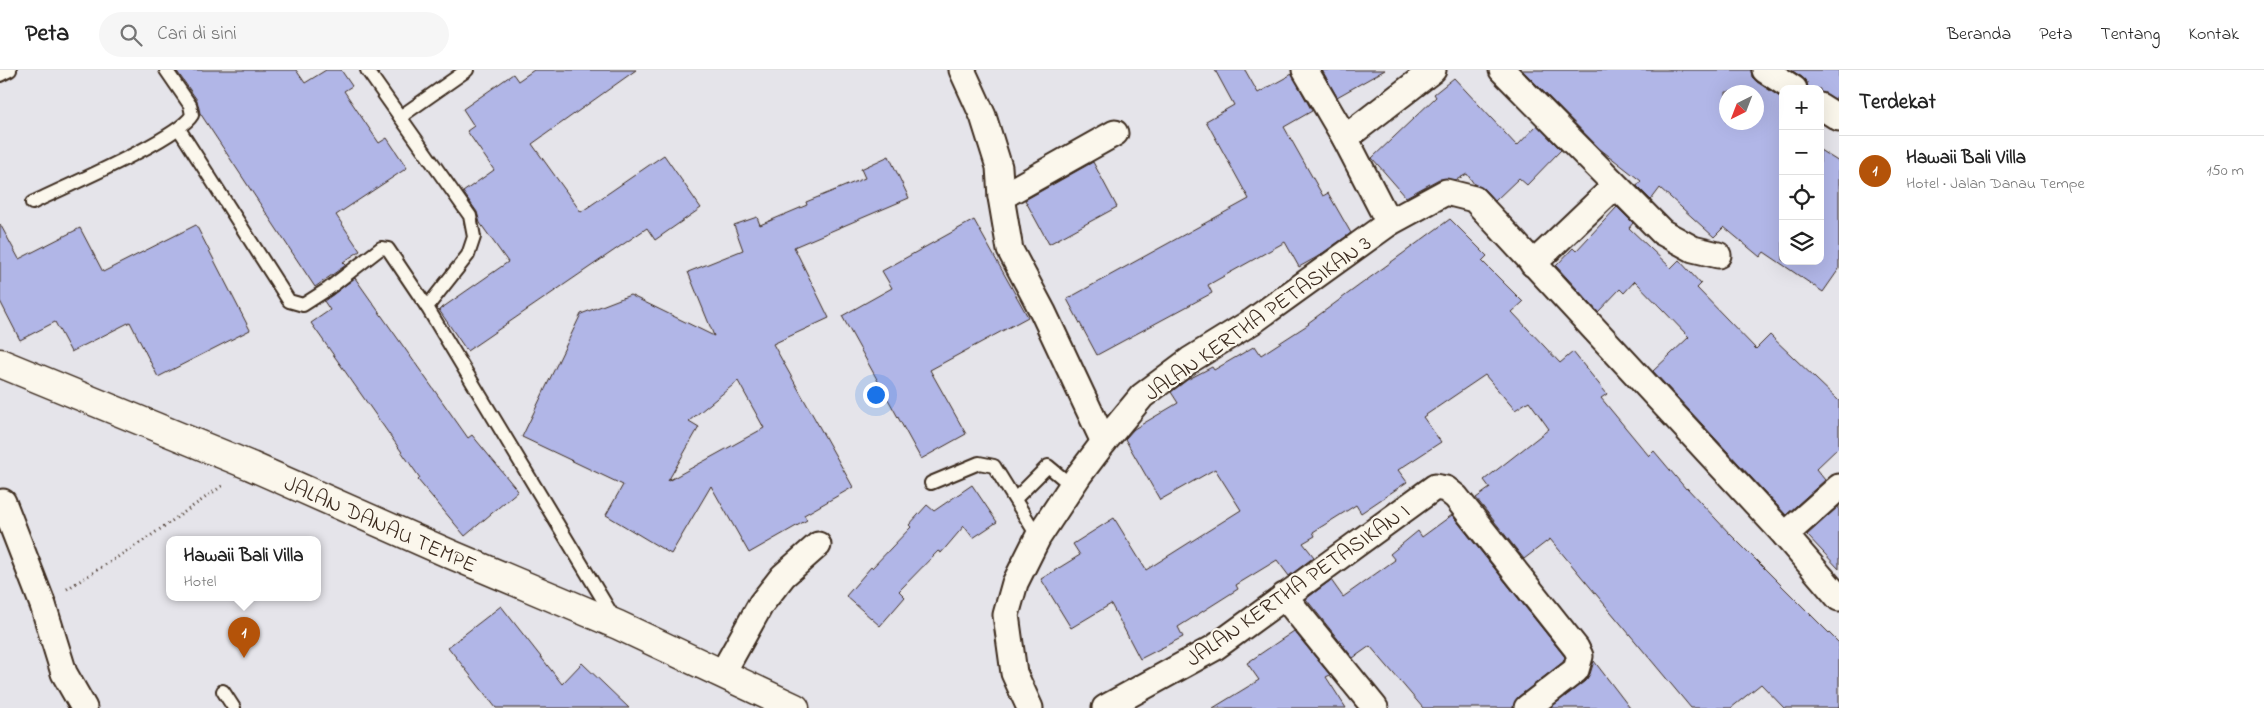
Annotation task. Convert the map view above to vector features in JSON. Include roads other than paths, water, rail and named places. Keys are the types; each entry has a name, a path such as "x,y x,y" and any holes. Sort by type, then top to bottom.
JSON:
{"street":[{"path":"962,70 983,116 1000,168 1001,197 1010,250 1043,312 1104,442"},
{"path":"1305,70 1345,138 1388,223"},
{"path":"1345,138 1433,70"},
{"path":"1502,70 1662,232 1692,249 1718,255"},
{"path":"1765,70 1788,85"},
{"path":"1824,109 1839,118"},
{"path":"1001,197 1115,133"},
{"path":"1615,186 1533,264 1785,535 1839,598"},
{"name":"JALAN KERTHA PETASIKAN 3","path":"1030,708 1014,673 1006,615 1015,583 1038,537 1072,486 1104,442 1142,396 1190,360 1253,322 1388,223 1446,192 1474,199 1533,264"},
{"name":"JALAN DANAU TEMPE","path":"0,363 251,466 450,554 618,625 722,674 749,700 795,708"},
{"name":"JALAN KERTHA PETASIKAN I","path":"1105,708 1136,701 1214,648 1435,487 1446,489 1456,497 1576,648 1580,656 1576,670 1527,708"},
{"path":"1785,535 1839,487"},
{"path":"1,499 43,605 64,673 84,708"},
{"path":"722,674 761,604 783,576 818,546"},
{"path":"1284,596 1375,708"}],"lane":[{"path":"0,75 10,70"},
{"path":"32,203 179,129 192,115 190,105 166,70"},
{"path":"367,70 470,216 474,237 468,255 427,307"},
{"path":"400,117 467,70"},
{"path":"179,129 289,301 303,305 384,247 388,249 427,307 618,625"},
{"path":"931,483 979,463 994,466 1038,537"},
{"path":"1014,499 1048,466 1072,486"},
{"path":"223,692 234,708"}],"place":[{"name":"Hawaii Bali Villa","path":"244,658"}]}
